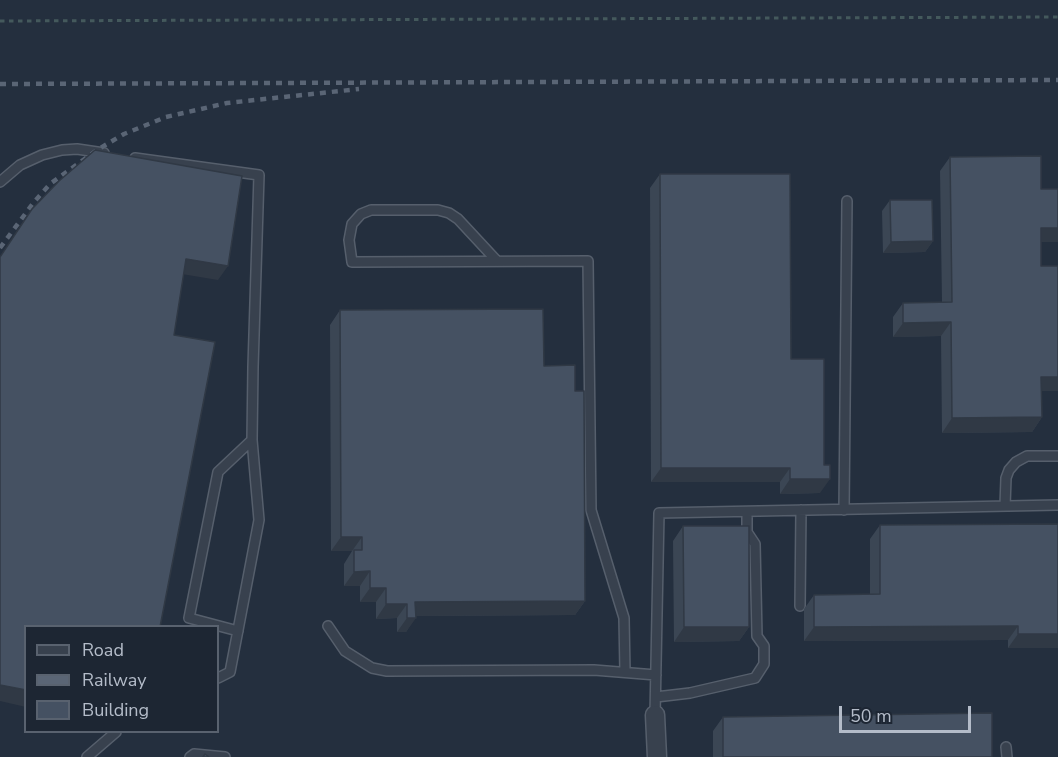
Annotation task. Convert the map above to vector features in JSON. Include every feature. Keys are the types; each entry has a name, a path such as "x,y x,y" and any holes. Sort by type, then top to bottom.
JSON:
{"street":[{"path":"656,706 657,757"}],"lane":[{"path":"0,182 20,165 42,155 62,150 77,149 118,155"},
{"path":"130,157 259,175 252,440 259,520 230,672 219,678"},
{"path":"844,510 847,201"},
{"path":"497,261 459,219 438,210 371,210 361,214 352,224 349,240 352,262 588,261 591,510 624,618 625,672"},
{"path":"215,625 189,618 218,472 252,440"},
{"path":"1005,506 1006,478 1016,462 1027,456 1058,456"},
{"path":"747,512 747,532 755,544 757,636 764,646 764,663 755,678 690,693 656,706 659,513 1058,505"},
{"path":"800,606 801,510"},
{"path":"219,626 238,631"},
{"path":"328,626 345,651 372,668 387,671 594,670 656,675"},
{"path":"87,757 115,733"},
{"path":"190,757 194,754 225,757"}],"path":[{"path":"0,21 1058,17"}],"building":[{"path":"95,150 242,176 228,266 186,259 174,335 215,342 160,625 24,625 24,690 0,685 0,257 32,209 59,181"},
{"path":"1041,156 1041,189 1058,189 1058,228 1041,228 1041,266 1058,266 1058,377 1041,377 1042,417 952,418 951,322 903,323 903,303 952,302 950,157"},
{"path":"660,174 790,174 791,359 824,359 824,465 830,465 830,479 790,479 790,468 661,468"},
{"path":"890,200 932,200 933,241 891,242"},
{"path":"543,309 544,366 575,365 575,391 584,391 585,601 415,602 416,618 407,618 407,604 386,604 386,588 370,588 370,571 354,572 354,550 362,550 362,537 341,537 340,310"},
{"path":"1058,524 1058,634 1018,634 1018,626 814,627 814,595 880,594 880,525"},
{"path":"683,526 749,526 749,627 684,627"},
{"path":"992,713 992,757 723,757 723,717"}],"railway":[{"path":"0,84 1058,80"},
{"path":"0,248 50,184 97,150 124,134 166,117 227,103 359,89"}]}
